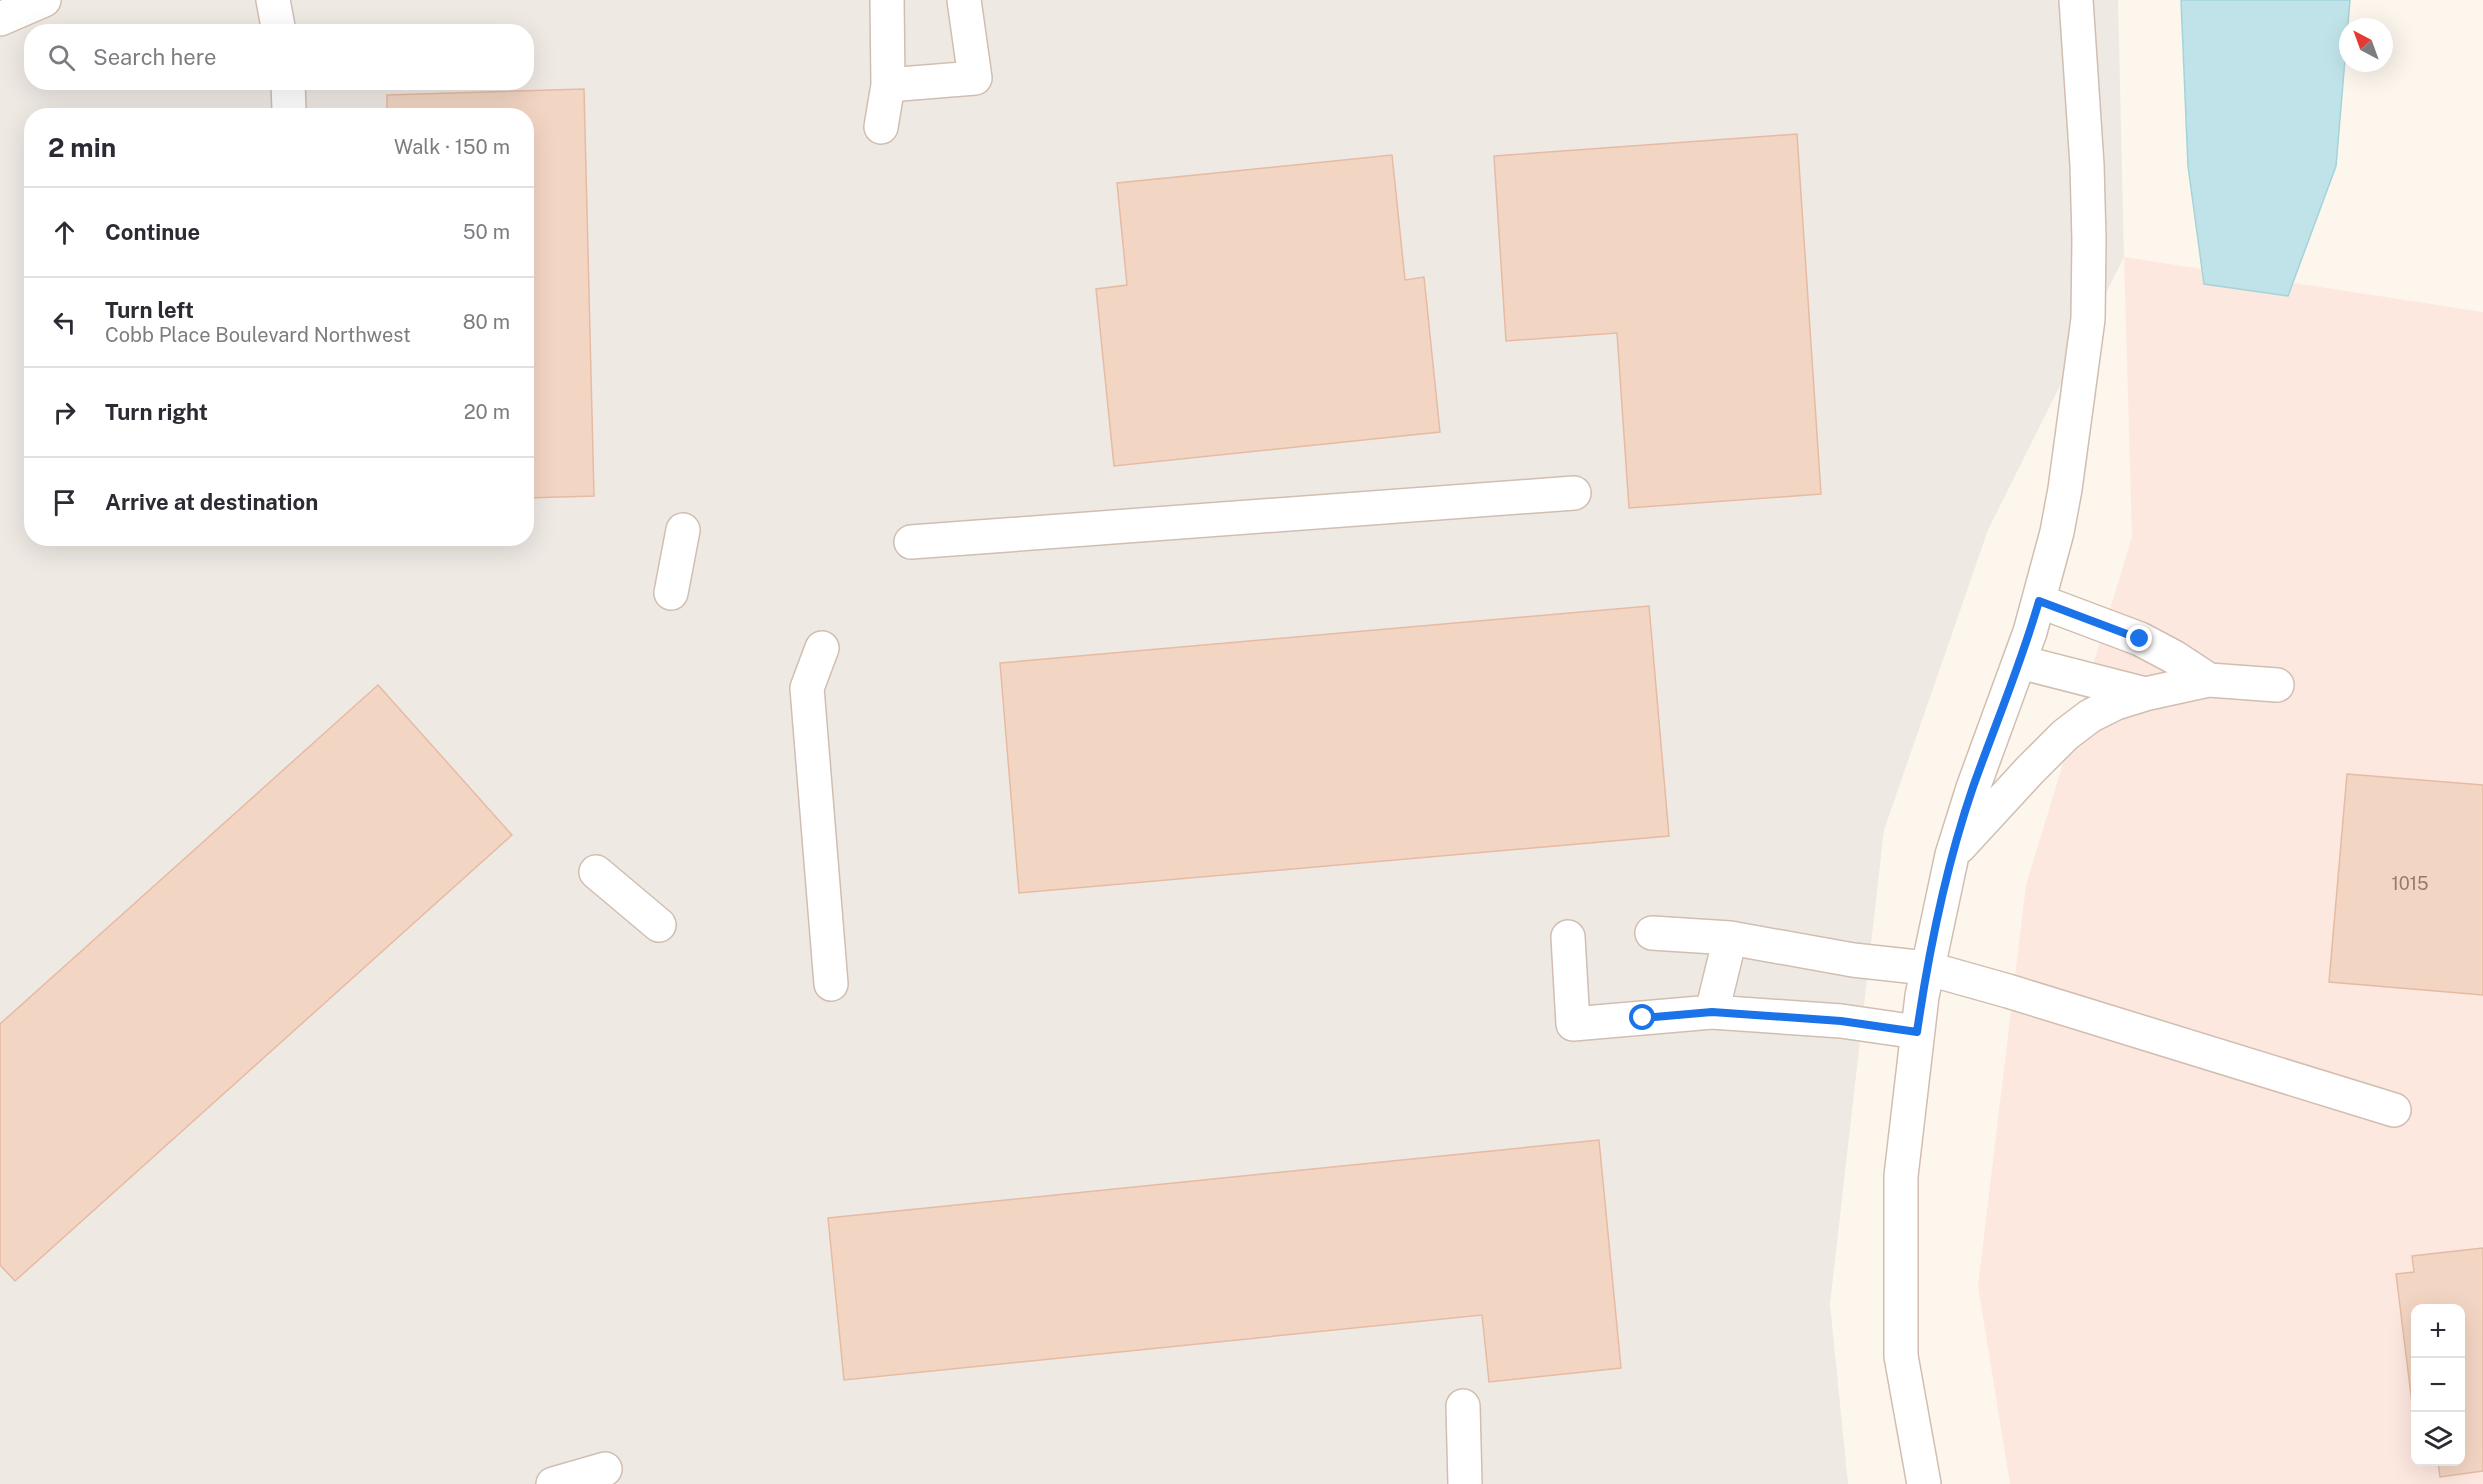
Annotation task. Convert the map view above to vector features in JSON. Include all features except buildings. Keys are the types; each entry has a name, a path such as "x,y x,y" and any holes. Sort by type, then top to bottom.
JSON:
{"street":[{"path":"0,19 44,0"},
{"path":"273,0 278,24"},
{"path":"881,127 888,85 887,0"},
{"path":"888,85 975,78 964,0"},
{"path":"1924,1484 1901,1356 1901,1176 1926,968 1952,855 1973,788 2020,662 2039,601 2065,489 2088,319 2087,165 2076,0"},
{"path":"911,542 1574,493"},
{"path":"671,592 683,530"},
{"path":"2039,601 2140,639 2174,657 2209,680"},
{"path":"822,648 807,688 831,984"},
{"path":"2020,662 2145,694"},
{"path":"1952,855 2065,735 2090,716 2116,703 2145,694 2209,680 2277,685"},
{"path":"596,872 658,925"},
{"path":"1652,933 1730,938 1853,960 1926,968 2394,1110"},
{"path":"1568,937 1573,1024 1712,1012 1841,1021 1917,1032"},
{"path":"1712,1012 1730,938"},
{"path":"1463,1406 1465,1484"},
{"path":"553,1484 605,1469"}],"shaded area":[{"path":"0,0 2118,0 2124,257 1988,530 1884,830 1830,1304 1848,1484 0,1484"},
{"path":"2124,257 2483,312 2483,1484 2010,1484 1978,1286 2026,885 2132,537"}],"water":[{"path":"2181,0 2350,0 2348,18 2339,18 2339,72 2344,72 2336,166 2288,296 2204,284 2188,166"}],"route":[{"path":"1643,1018 1712,1012 1841,1021 1917,1032 1926,968 1952,855 1973,788 2020,662 2039,601 2140,639"}]}
